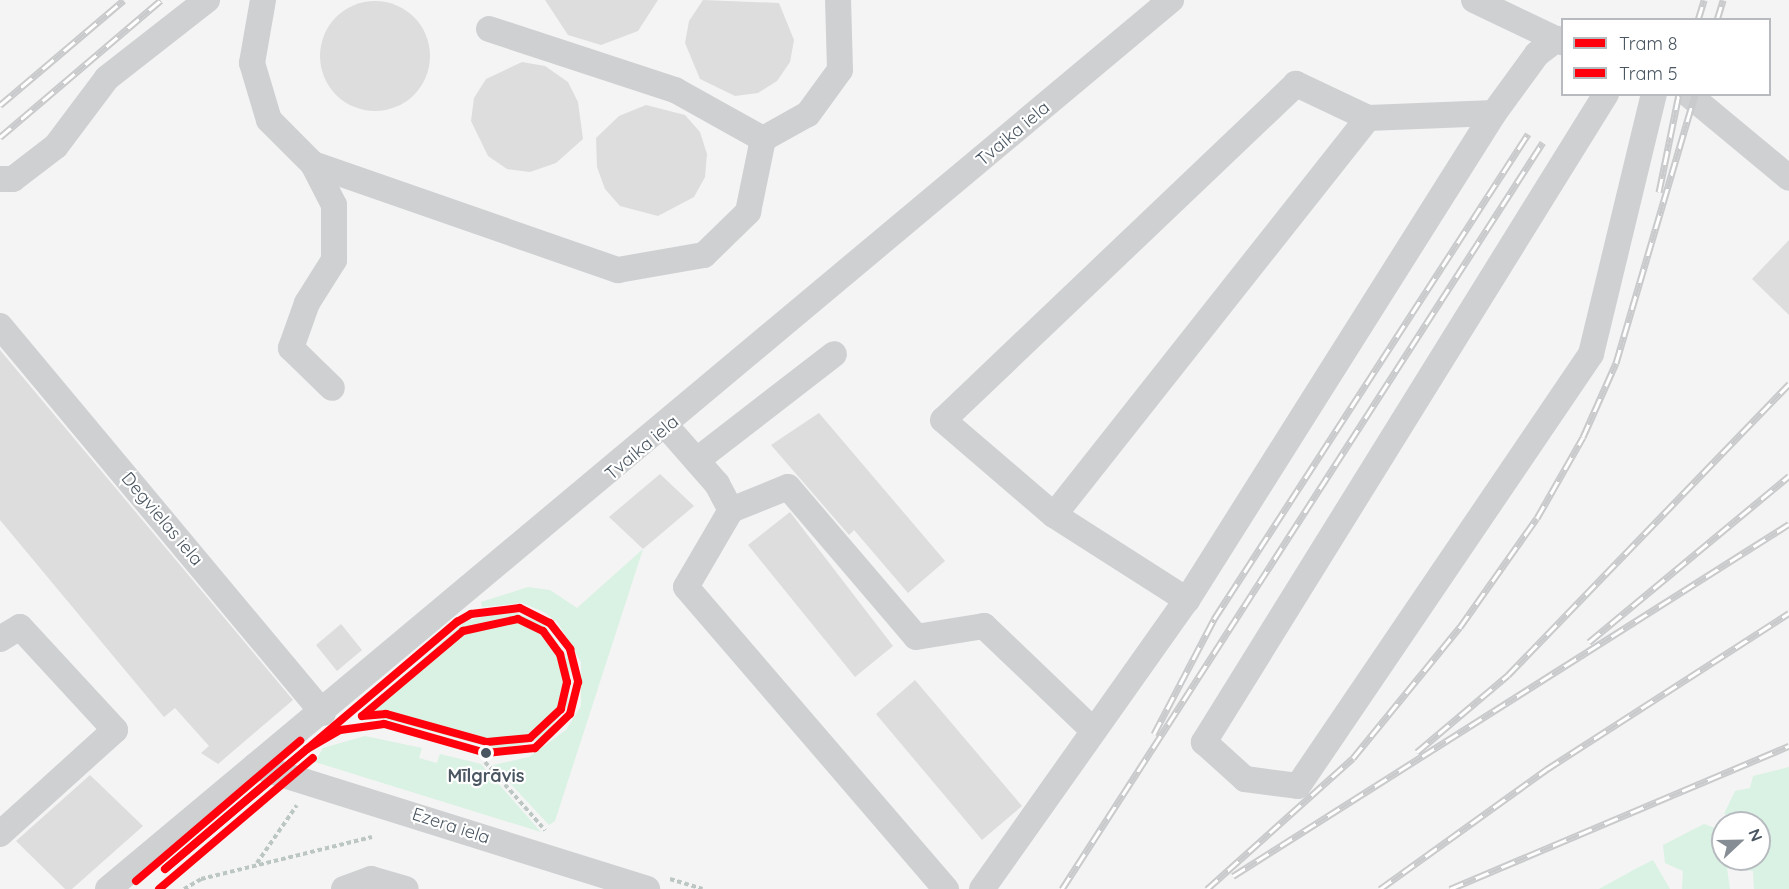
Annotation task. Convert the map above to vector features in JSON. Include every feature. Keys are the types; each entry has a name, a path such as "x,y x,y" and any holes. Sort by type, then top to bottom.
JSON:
{"street":[{"path":"0,179 13,179 56,146 108,78 207,0"},
{"path":"263,0 252,63 269,120 313,164 334,205 334,260 307,303 291,348 332,388"},
{"path":"313,164 618,270 704,255 748,212 763,139 808,114 840,70 838,0"},
{"name":"Tvaika iela","path":"108,889 667,427 1172,0"},
{"path":"1474,0 1560,41"},
{"path":"489,28 675,90 763,139"},
{"path":"982,889 1187,600 1494,113 1537,54 1560,41"},
{"path":"1187,600 1054,514 943,420 1296,84 1368,118 1494,113"},
{"path":"1605,96 1204,742 1245,779 1298,786 1591,354 1654,96"},
{"path":"1690,96 1789,178"},
{"path":"1054,514 1368,118"},
{"name":"Degvielas iela","path":"0,326 323,713"},
{"path":"697,460 834,354"},
{"path":"667,427 697,460 731,510"},
{"path":"946,889 686,587 731,510 788,487 916,637 984,626 1094,730"},
{"path":"0,639 20,627 115,730 0,834"},
{"name":"Ezera iela","path":"255,766 299,777 647,889"},
{"path":"344,889 371,879 406,889"}],"path":[{"path":"484,762 547,833"},
{"path":"257,864 296,810 299,777"},
{"path":"184,889 201,879 372,837"}],"green space":[{"path":"643,549 555,821 549,825 493,765 529,757 566,730 581,706 581,662 558,623 544,612 522,603 482,607 481,602 528,587 550,590 577,608"},
{"path":"509,610 544,624 571,663 568,706 540,739 500,750 374,716 372,704 466,621"},
{"path":"365,736 422,748 419,758 437,763 440,754 481,764 541,832 315,762 323,748"},
{"path":"1789,767 1789,889 1754,889 1753,871 1771,871 1771,811 1725,811 1735,791 1750,788 1753,776"},
{"path":"1704,824 1711,827 1711,871 1727,871 1730,889 1682,889 1683,871 1665,863 1663,845"},
{"path":"1653,860 1670,889 1599,889 1637,868"}],"building":[{"path":"545,0 658,0 638,31 601,45 568,35"},
{"path":"703,0 779,3 794,40 790,62 777,81 758,93 735,96 700,79 685,43 689,21"},
{"path":"375,1 396,6 414,17 425,35 430,56 425,77 414,95 396,106 375,111 354,106 336,95 325,77 320,56 325,35 336,17 354,6"},
{"path":"522,62 545,66 568,82 578,102 583,139 556,163 530,172 507,169 488,156 471,121 474,98 486,79"},
{"path":"646,105 685,115 700,132 707,154 705,177 694,197 658,216 620,206 605,189 597,167 596,138 619,116"},
{"path":"1789,240 1789,315 1752,279"},
{"path":"0,350 293,700 218,764 201,753 209,746 175,708 164,717 0,520"},
{"path":"819,413 945,561 908,593 854,530 849,535 771,445"},
{"path":"660,474 694,506 643,549 609,517"},
{"path":"790,512 893,646 855,677 748,545"},
{"path":"341,624 362,650 337,671 316,645"},
{"path":"915,680 1022,806 982,840 876,714"},
{"path":"90,775 143,826 72,889 65,889 16,841"}],"railway":[{"path":"0,105 124,0"},
{"path":"0,137 161,0"},
{"path":"1699,18 1704,0"},
{"path":"1718,18 1723,0"},
{"path":"1659,192 1679,96"},
{"path":"1207,889 1353,758 1460,627 1537,518 1583,437 1616,363 1694,96"},
{"path":"1154,734 1214,619 1528,134"},
{"path":"1062,889 1543,142"},
{"path":"1417,752 1508,675 1789,384"},
{"path":"1589,642 1789,476"},
{"path":"1233,876 1789,524"},
{"path":"1380,889 1547,769 1789,613"},
{"path":"1450,889 1789,746"}],"tram line":[{"name":"8","path":"520,608 550,623 570,649 578,682 570,714 535,748 486,753 384,724 340,730 307,749 457,622 471,614 520,608"},
{"name":"5","path":"518,619 543,631 560,654 567,682 561,709 530,738 487,742 386,714 362,716 463,631 518,619"},
{"name":"5","path":"136,881 300,741"},
{"name":"8","path":"165,869 307,749"},
{"name":"8","path":"165,869 307,749"},
{"name":"5","path":"159,889 313,758"}],"place":[{"name":"Mīlgrāvis","path":"486,753"}]}
